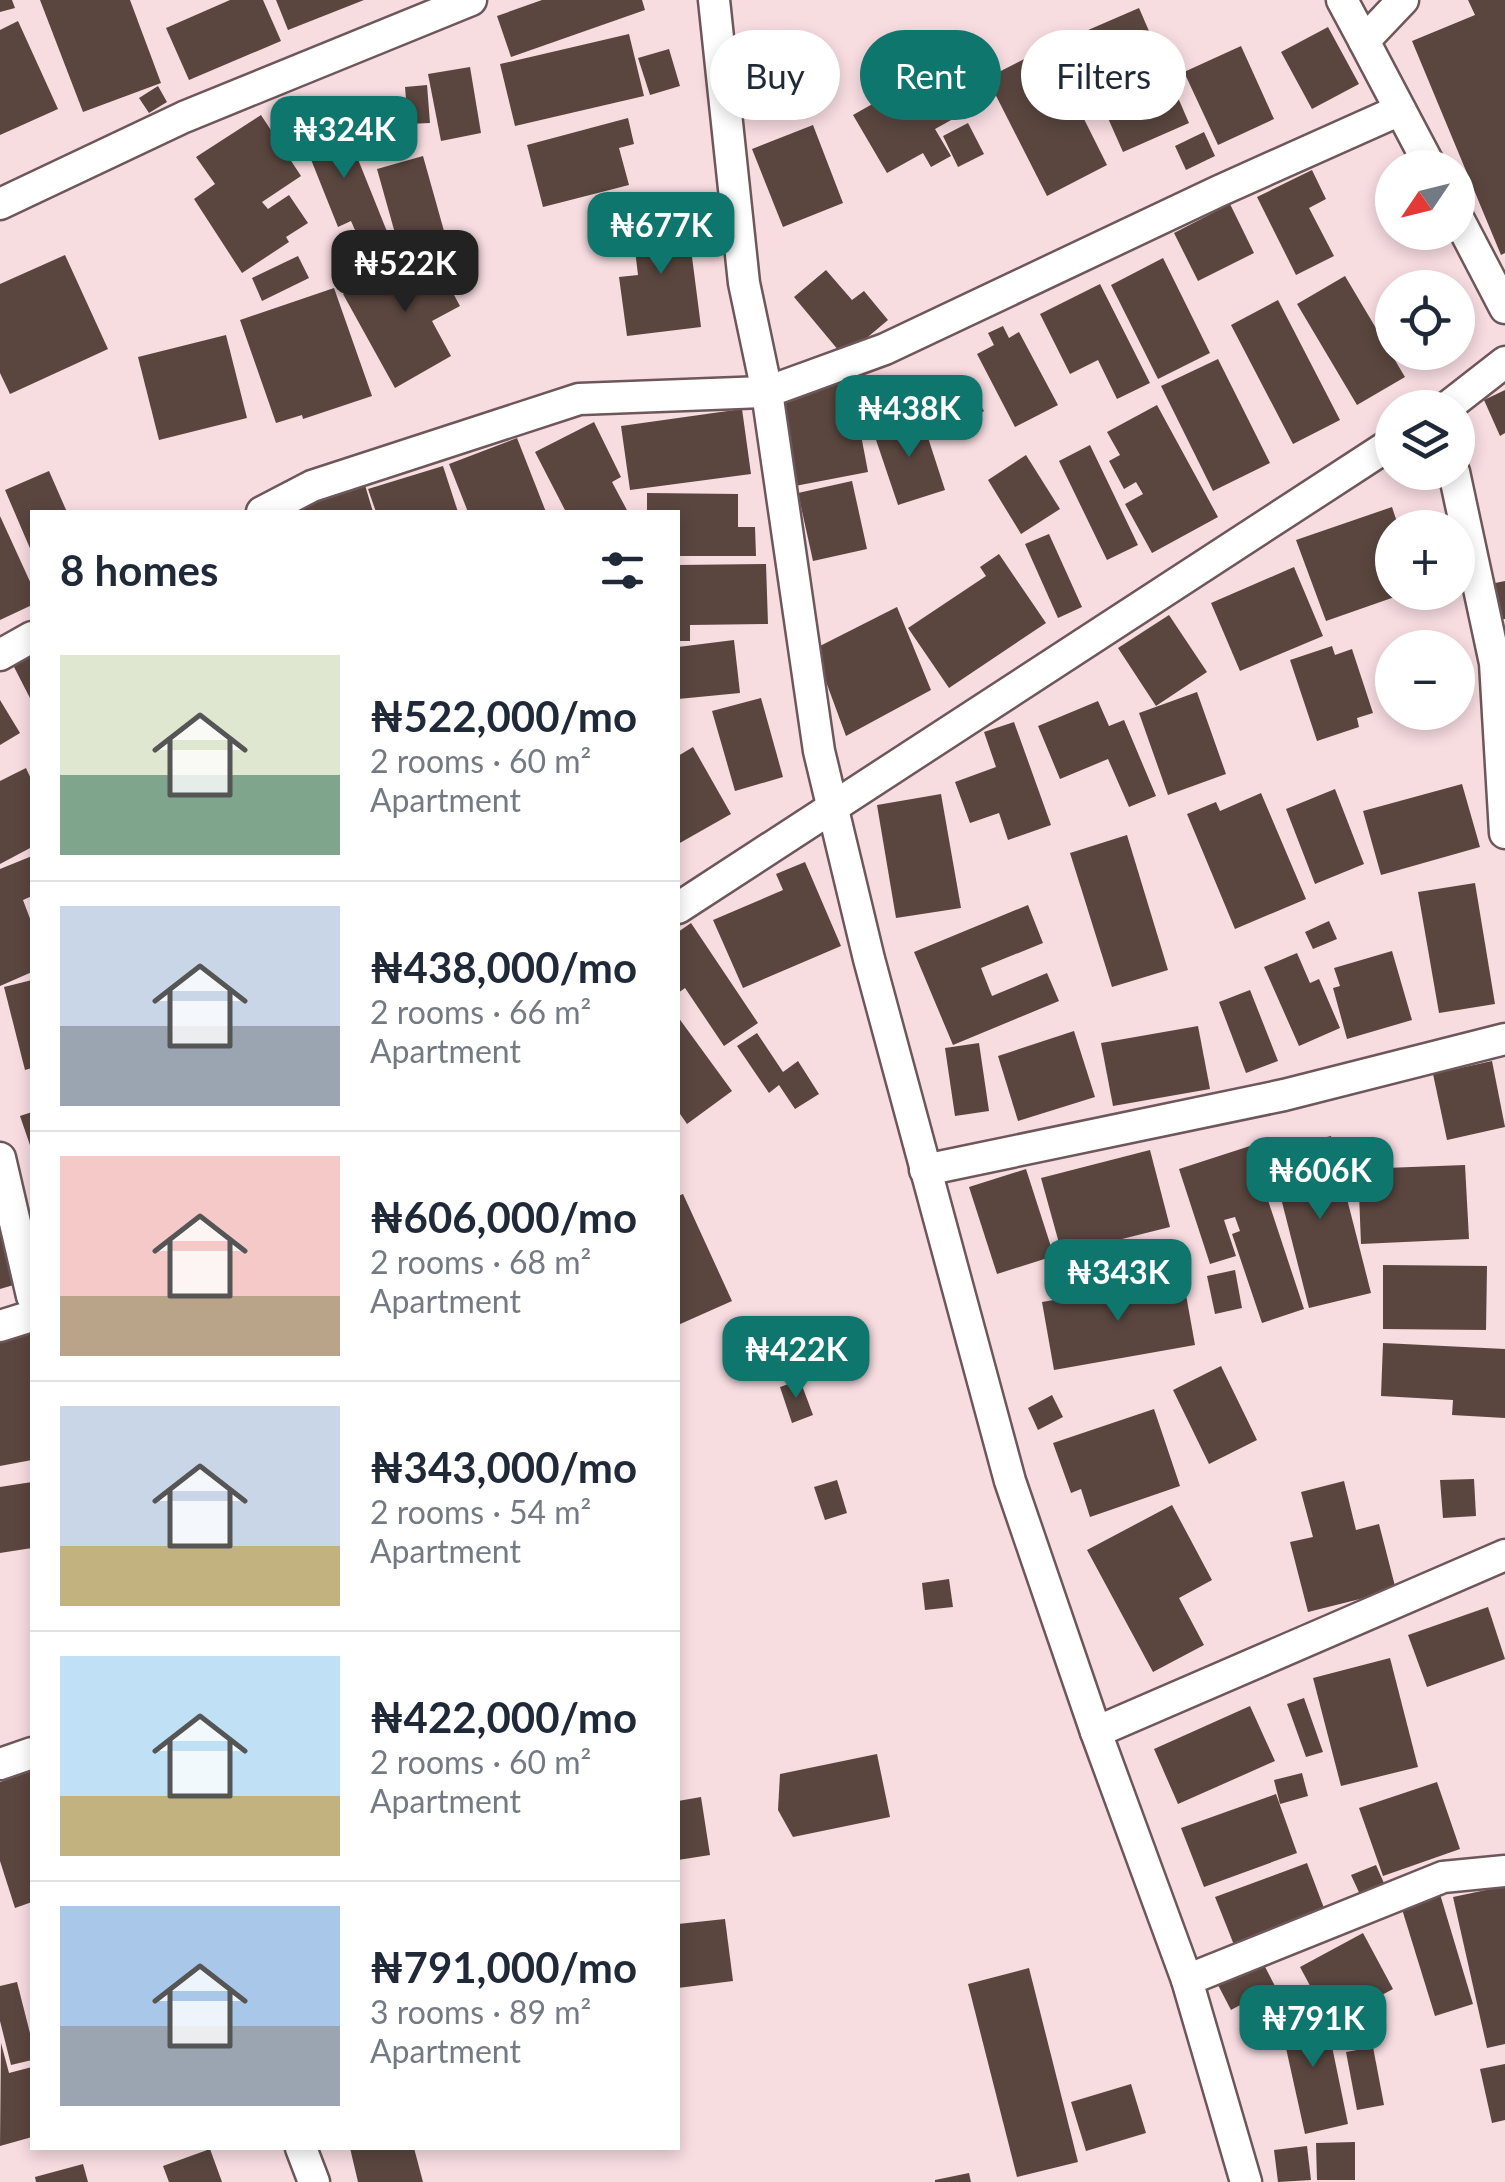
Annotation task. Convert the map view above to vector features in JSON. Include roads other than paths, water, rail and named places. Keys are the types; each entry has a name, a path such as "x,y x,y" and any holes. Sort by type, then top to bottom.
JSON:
{"street":[{"path":"0,204 184,116 470,0"},
{"path":"714,0 744,283 767,392 819,751 925,1170 1010,1481 1187,1980 1246,2182"},
{"path":"1342,0 1421,150"},
{"path":"1364,41 1403,0"},
{"path":"266,510 312,486 579,399 767,392 885,349 1201,199 1400,110"},
{"path":"1475,250 1505,308"},
{"path":"1469,390 1505,362"},
{"path":"680,907 1375,454"},
{"path":"1458,490 1495,663 1505,832"},
{"path":"0,655 30,638"},
{"path":"925,1170 1284,1095 1505,1039"},
{"path":"0,1158 30,1287"},
{"path":"0,1326 30,1317"},
{"path":"1096,1732 1505,1554"},
{"path":"0,1764 30,1753"},
{"path":"1187,1980 1443,1878 1505,1871"},
{"path":"302,2150 314,2182"}]}
